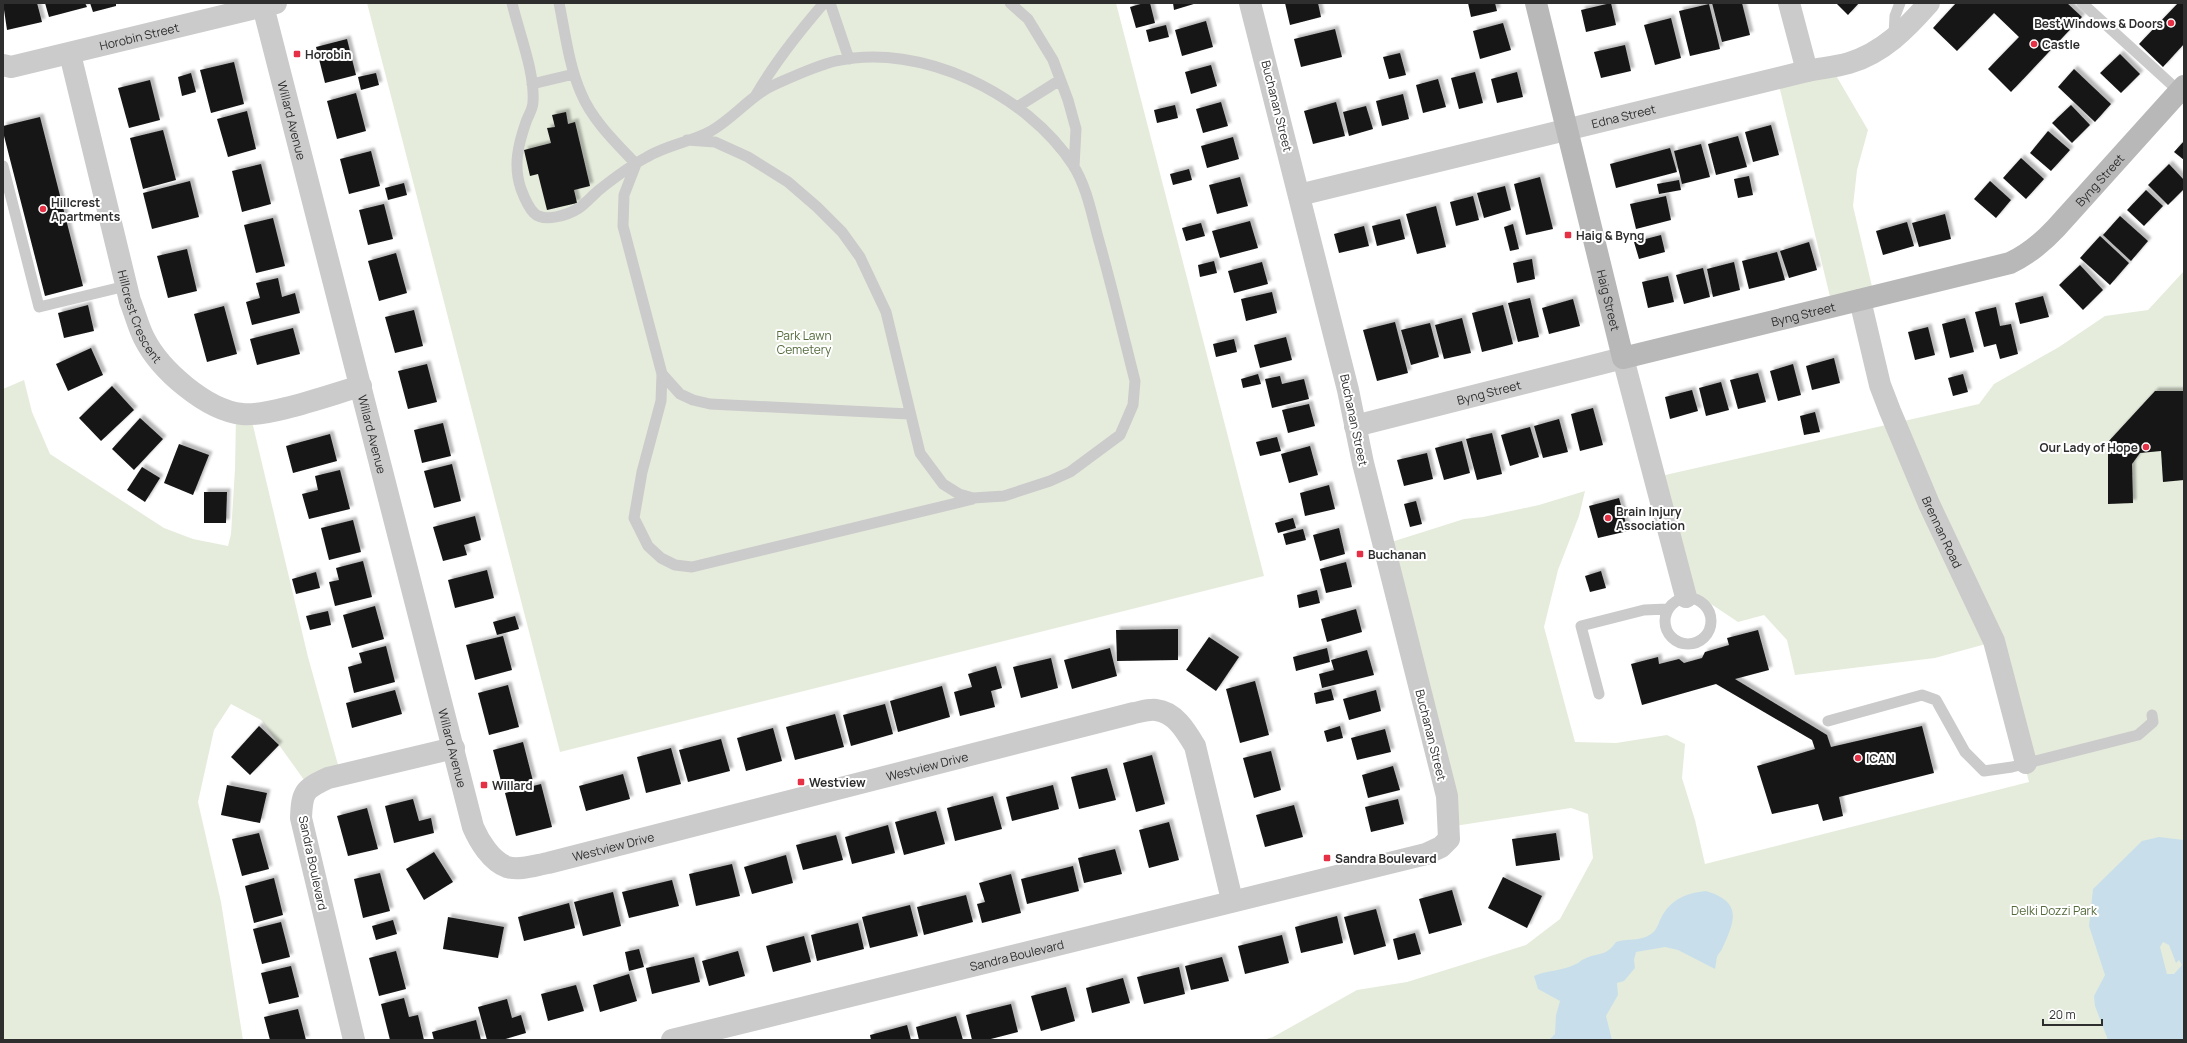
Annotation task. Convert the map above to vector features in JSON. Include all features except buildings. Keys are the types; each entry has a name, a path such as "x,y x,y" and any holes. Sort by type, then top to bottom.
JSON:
{"street":[{"name":"Buchanan Street","path":"1250,3 1299,195 1363,463 1447,796 1449,839"},
{"name":"Haig Street","path":"1536,3 1623,358 1686,597"},
{"path":"1789,3 1807,71"},
{"name":"Edna Street","path":"1299,195 1807,71 1850,63 1874,53 1894,39 1929,3"},
{"name":"Horobin Street","path":"3,65 11,68 269,5"},
{"name":"Willard Avenue","path":"269,5 360,386 474,827 480,843 492,856"},
{"name":"Hillcrest Crescent","path":"70,54 126,286 144,339 167,369 189,389 215,407 243,414 269,412 360,386"},
{"name":"Byng Street","path":"1355,426 1623,358 2010,263 2026,255 2040,245 2182,91"},
{"name":"Brennan Road","path":"1860,300 1880,385 1890,411 1929,504 1994,640 2026,763"},
{"name":"Westview Drive","path":"492,856 507,867 526,867 548,863 1134,713 1156,710 1171,716 1184,728 1195,746 1232,900"},
{"name":"Sandra Boulevard","path":"354,1040 301,818 301,800 310,786 328,778 454,748"},
{"name":"Sandra Boulevard","path":"672,1040 1232,900 1426,854 1442,847 1449,839"}],"lane":[{"path":"512,3 532,84 533,105 516,156 517,176 524,198 534,213 541,218 557,217 578,208 600,189 636,164 648,156 711,131 773,85 835,61 849,59 891,58 921,62 949,70 1017,108 1038,122 1074,167 1088,198 1135,381 1133,405 1120,435 1070,472 1050,481 1004,496 973,498 692,567 676,565 660,558 648,546 634,518 642,472 660,401 662,374 623,226 624,195 636,164"},
{"path":"559,3 574,74 581,94 593,113 636,164"},
{"path":"754,99 769,73 803,27 824,3"},
{"path":"830,3 849,59"},
{"path":"1010,3 1028,19 1053,60 1068,100 1076,129 1074,167"},
{"path":"1894,39 1895,16 1900,3"},
{"path":"2082,3 2182,91"},
{"path":"532,84 574,74"},
{"path":"1017,108 1060,80"},
{"path":"687,140 715,142 748,157 788,182 817,207 842,232 860,257 886,312 909,414 920,453 943,484 959,494 973,498"},
{"path":"3,166 39,307 126,286"},
{"path":"662,374 680,394 693,400 710,404 909,414"},
{"path":"1686,597 1701,602 1709,612 1711,622 1708,632 1696,642 1681,643 1673,639 1666,630 1664,620 1667,609 1674,601 1686,597"},
{"path":"1599,694 1581,626 1644,610 1667,609"},
{"path":"1828,721 1922,695 1936,700 1965,752 1984,770 2026,763 2138,735 2153,722 2152,715"}],"green space":[{"name":"Park Lawn Cemetery","path":"367,3 1116,3 1264,576 560,752"},
{"path":"1834,72 1868,130 1857,170 1853,206 1874,295 1832,305 1777,77"},
{"name":"Delki Dozzi Park","path":"2184,271 2184,1040 1263,1040 1273,1037 1357,990 1407,982 1526,945 1560,919 1593,858 1588,814 1571,808 1448,827 1382,545 1464,519 1483,517 1539,505 1585,491 1579,516 1558,570 1544,627 1575,742 1616,743 1667,735 1685,744 1682,778 1695,820 1705,864 2029,782 1993,642 1935,658 1795,675 1787,640 1764,615 1738,622 1705,600 1691,595 1652,478 1979,404 1994,384 2059,347 2105,316 2148,310"},
{"path":"24,380 32,412 50,454 164,528 193,539 228,546 231,534 235,469 236,414 251,417 308,657 340,772 307,784 261,720 231,704 214,730 198,802 221,902 243,1040 3,1040 3,389"}],"water":[{"path":"2159,837 2184,840 2184,1040 2108,1040 2095,1006 2094,996 2105,975 2089,926 2093,889 2142,841","holes":["2163,942 2169,945 2176,963 2179,960 2182,965 2174,974 2167,974 2160,947"]},
{"path":"1706,891 1726,901 1731,907 1733,914 1730,930 1717,957 1715,969 1678,950 1665,947 1636,952 1634,960 1635,968 1624,981 1617,983 1618,995 1606,1016 1612,1040 1549,1040 1555,1034 1556,1015 1560,1001 1538,989 1534,976 1577,964 1583,959 1609,950 1616,942 1638,939 1647,936 1655,931 1665,911 1674,902 1686,895"}],"place":[{"name":"Best Windows & Doors","path":"2171,23"},
{"name":"Castle","path":"2034,44"},
{"name":"Horobin","path":"297,54"},
{"name":"Hillcrest Apartments","path":"43,209"},
{"name":"Haig & Byng","path":"1568,235"},
{"name":"Our Lady of Hope","path":"2146,447"},
{"name":"Brain Injury Association","path":"1608,518"},
{"name":"Buchanan","path":"1360,554"},
{"name":"ICAN","path":"1858,758"},
{"name":"Westview","path":"801,782"},
{"name":"Willard","path":"484,785"},
{"name":"Sandra Boulevard","path":"1327,858"}]}
